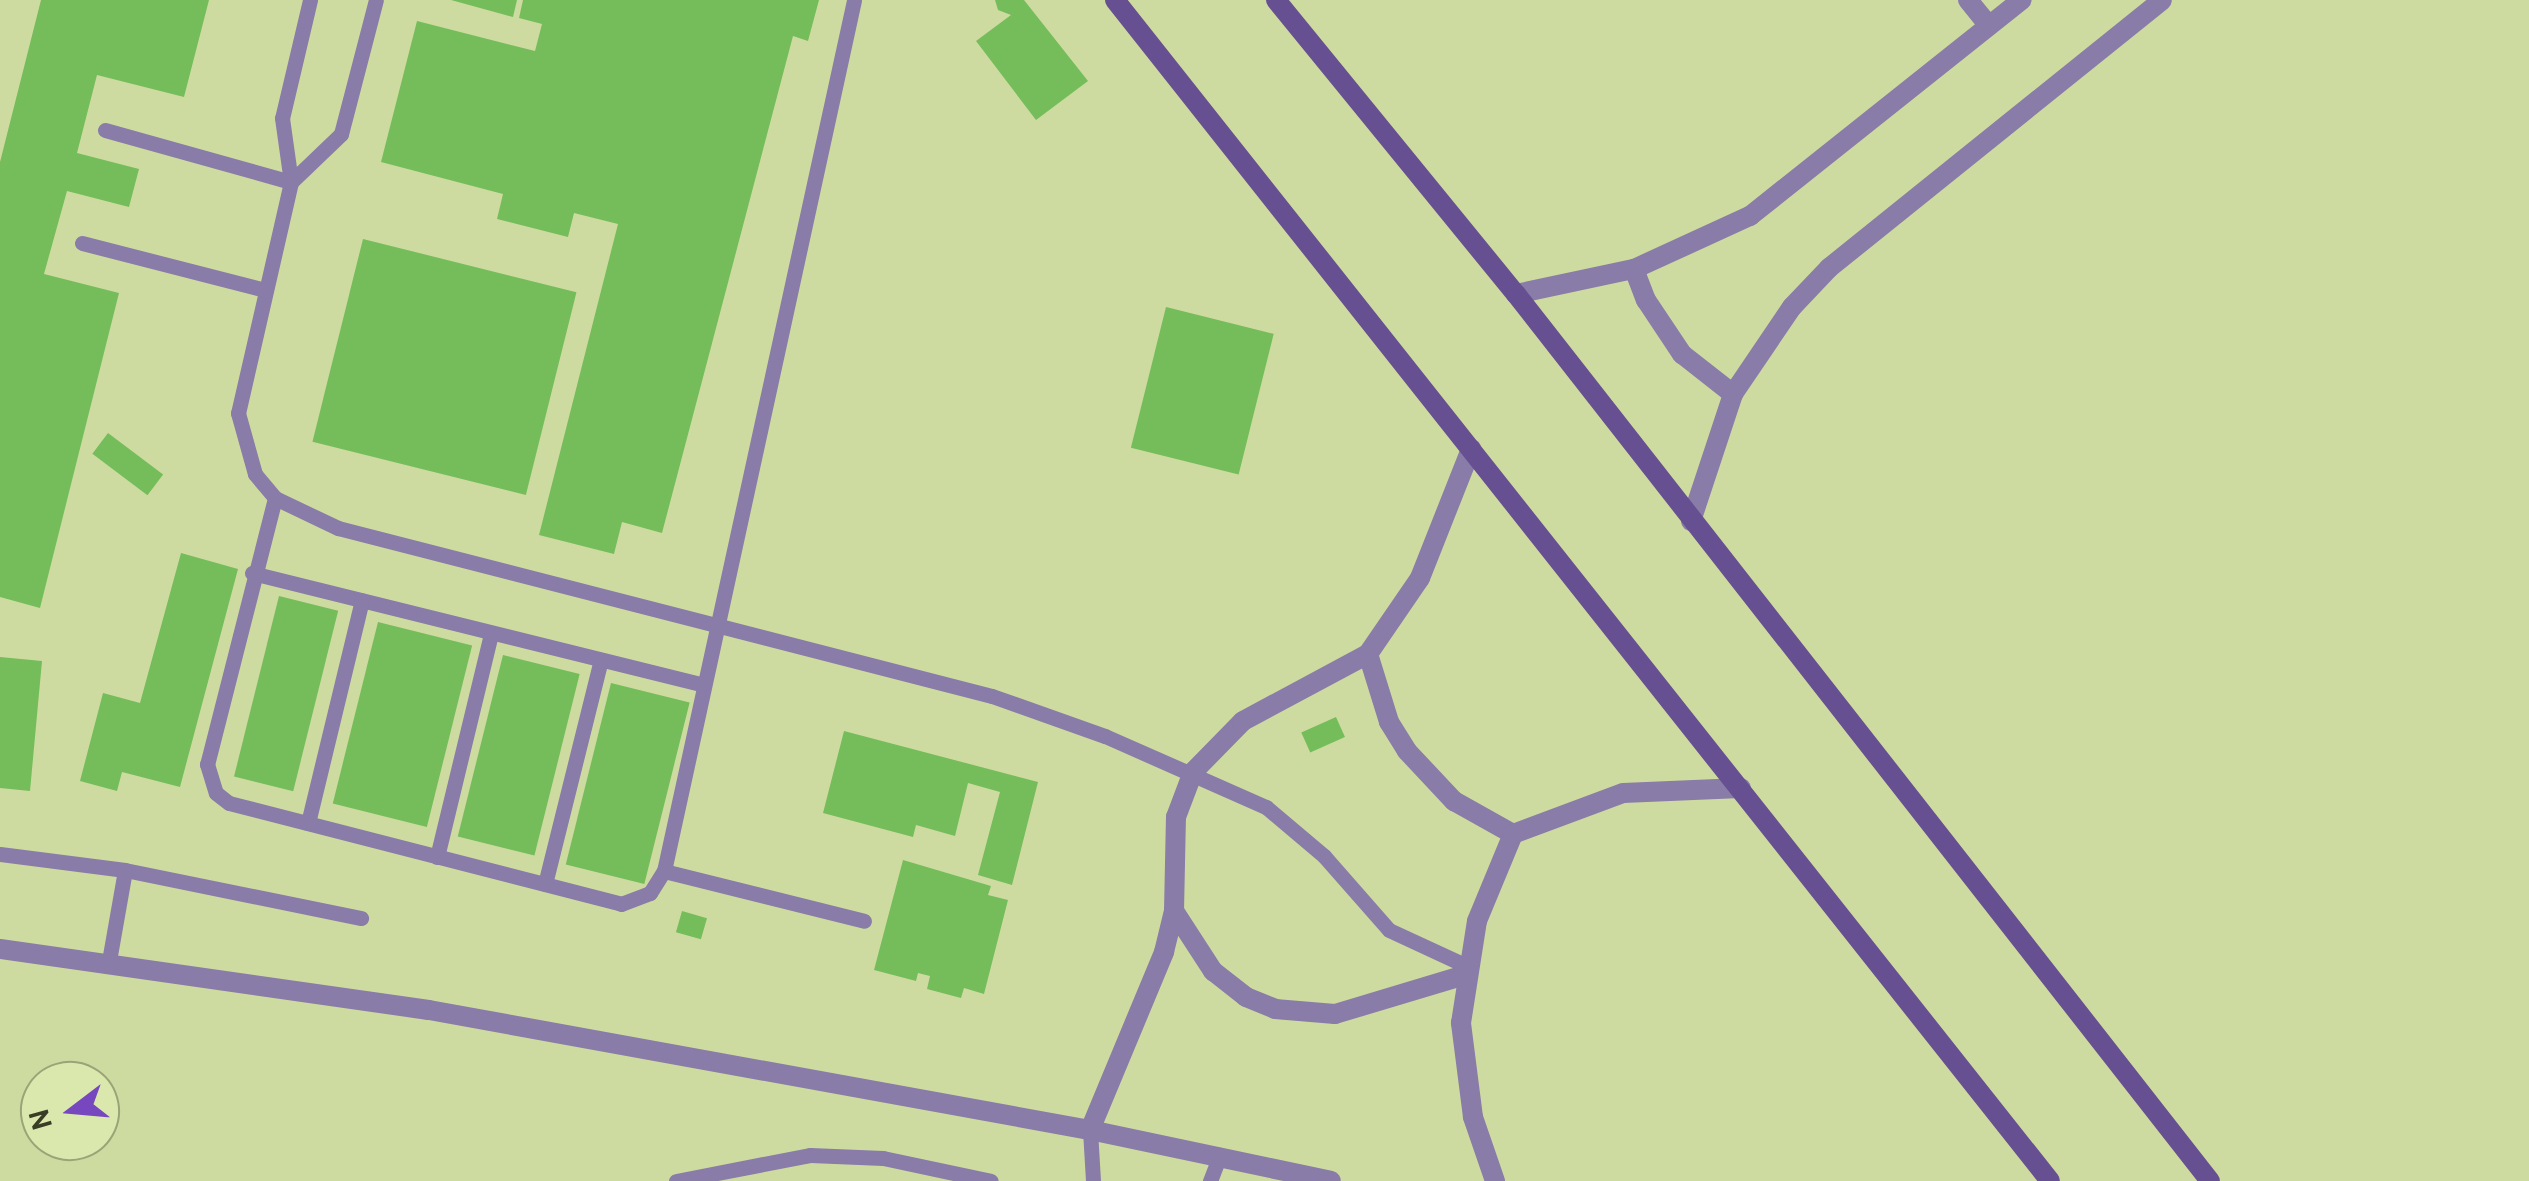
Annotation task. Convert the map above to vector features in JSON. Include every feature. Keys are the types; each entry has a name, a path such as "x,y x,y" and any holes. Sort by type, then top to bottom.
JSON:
{"main road":[{"path":"1115,0 2050,1181"},
{"path":"1276,0 1516,294 2210,1181"}],"street":[{"path":"1968,0 1988,26"},
{"path":"1516,294 1634,269 1713,236 1785,192 2022,0"},
{"path":"1691,521 1733,394 1781,321 1829,268 2162,0"},
{"path":"1634,269 1646,300 1682,354 1733,394"},
{"path":"1090,1130 1154,982 1174,910 1176,817 1194,772 1243,722 1368,654 1441,536 1470,449"},
{"path":"1368,654 1390,722 1407,751 1454,801 1513,834"},
{"path":"1494,1181 1465,1070 1466,971 1483,903 1513,834 1623,793 1740,788"},
{"path":"1174,910 1213,971 1246,998 1274,1009 1336,1014 1466,971"},
{"path":"0,949 109,961 429,1010 1090,1130 1331,1181"}],"lane":[{"path":"310,0 282,118 291,182 238,413 248,459 275,498 338,528 992,696 1194,772 1234,788 1297,830 1389,930 1466,971"},
{"path":"291,182 341,134 376,0"},
{"path":"275,498 252,572 208,780 229,803 621,904 650,893 664,870 715,622 854,0"},
{"path":"105,130 291,182"},
{"path":"82,244 265,290"},
{"path":"252,572 702,684"},
{"path":"308,823 362,600"},
{"path":"437,856 492,633"},
{"path":"544,884 601,660"},
{"path":"0,854 124,870 361,918"},
{"path":"109,961 124,870"},
{"path":"664,870 864,922"},
{"path":"1090,1130 1092,1181"},
{"path":"1210,1181 1220,1155"},
{"path":"676,1181 810,1156 883,1158 992,1181"}],"building":[{"path":"41,0 209,0 184,97 97,75 77,153 139,169 129,207 67,191 44,274 119,293 40,608 0,597 0,162"},
{"path":"451,0 517,0 513,17"},
{"path":"523,0 819,0 808,41 793,36 662,533 622,522 614,554 539,535 618,224 574,213 568,237 497,219 503,194 381,162 417,21 535,51 542,24 519,18"},
{"path":"995,0 1024,0 1088,81 1036,120 976,41 1011,15 998,10"},
{"path":"363,239 576,292 526,495 312,442"},
{"path":"1166,307 1274,334 1239,475 1131,448"},
{"path":"108,433 163,475 147,495 92,454"},
{"path":"181,553 238,569 180,787 122,772 117,791 80,781 103,693 140,703"},
{"path":"279,596 338,611 293,791 234,776"},
{"path":"378,622 472,645 427,827 333,803"},
{"path":"503,655 580,674 534,856 458,836"},
{"path":"0,657 42,661 30,791 0,788"},
{"path":"611,683 690,703 644,884 566,864"},
{"path":"1336,717 1345,737 1310,753 1301,732"},
{"path":"844,731 1038,782 1012,885 978,875 1000,792 968,783 955,836 916,825 913,837 823,813"},
{"path":"903,860 991,886 988,895 1008,900 984,994 964,988 961,998 927,989 930,976 918,973 916,981 874,970"},
{"path":"682,911 707,918 701,939 676,932"}]}
